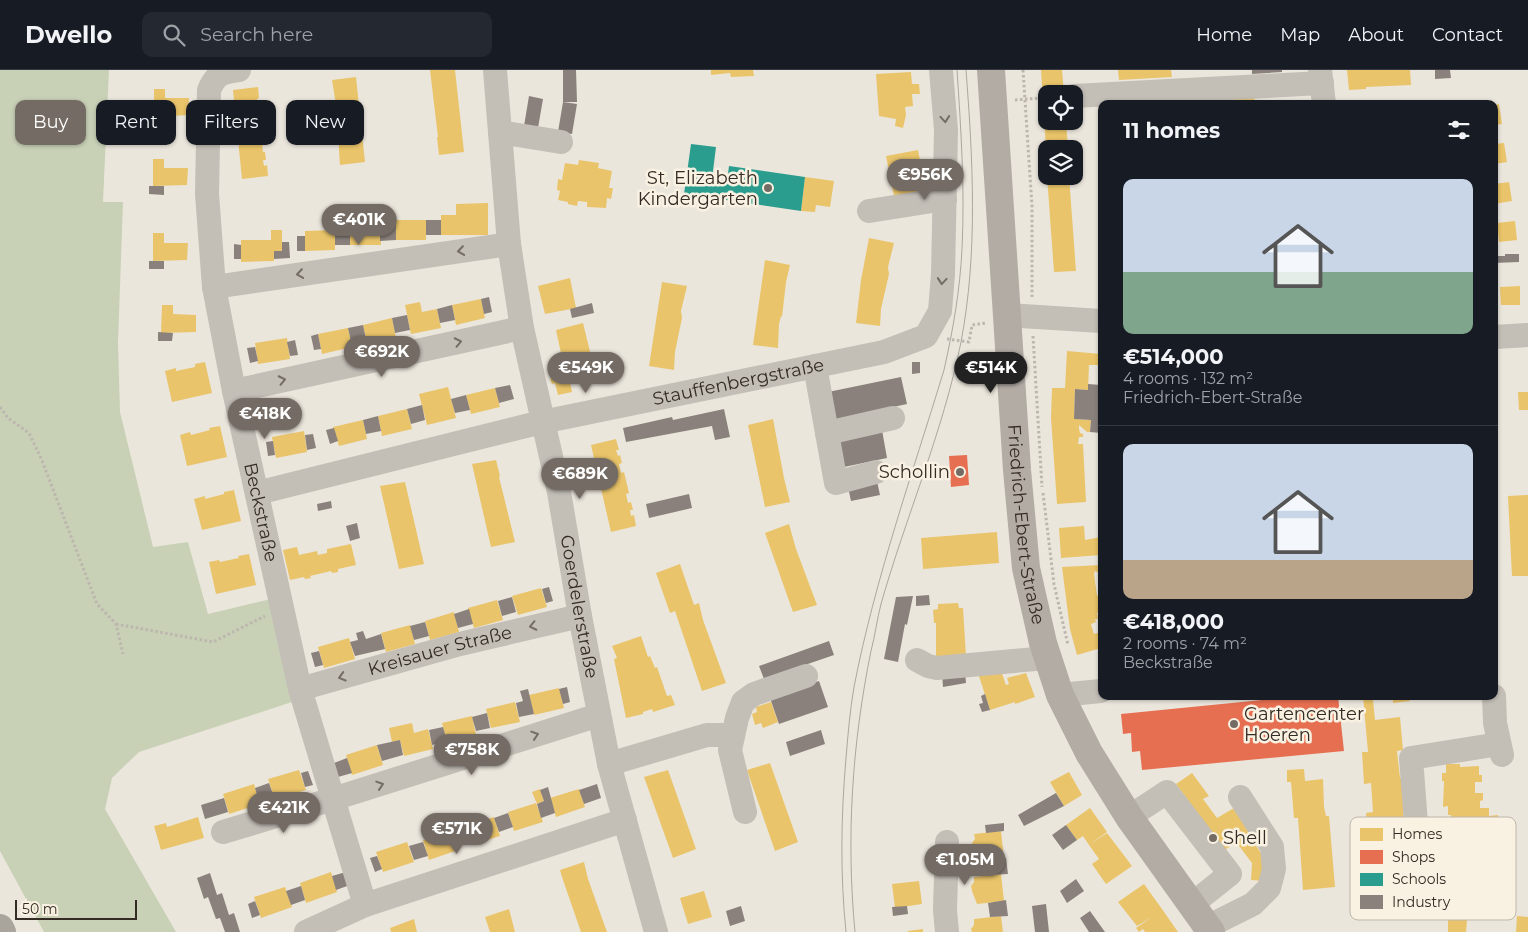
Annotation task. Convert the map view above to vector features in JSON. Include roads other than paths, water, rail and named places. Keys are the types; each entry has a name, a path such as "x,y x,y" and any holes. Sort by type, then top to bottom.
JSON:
{"highway":[{"path":"0,928 2,932"}],"main road":[{"name":"Friedrich-Ebert-Straße","path":"991,70 1026,568 1058,653 1060,695 1088,753 1129,817 1209,929"}],"street":[{"name":"Beckstraße","path":"239,70 226,71 214,78 209,90 206,194 214,286 234,391 300,689 365,905"},
{"name":"Goerdelerstraße","path":"495,70 509,244 522,328 559,492 580,616 609,764 656,932"},
{"path":"869,211 945,199 946,130 942,70"},
{"path":"1083,96 1322,86"},
{"path":"500,132 561,142"},
{"name":"Stauffenbergstraße","path":"257,494 542,422 884,352 926,336 940,311 945,199"},
{"path":"214,286 509,244"},
{"path":"1009,321 1098,321"},
{"path":"234,391 522,328"},
{"path":"1498,337 1528,335"},
{"path":"815,366 836,483 876,472"},
{"path":"827,433 893,418"},
{"name":"Kreisauer Straße","path":"300,689 460,644 580,616"},
{"path":"918,660 928,666 937,668 1058,653"},
{"path":"745,812 730,750 743,702 754,694 806,676"},
{"path":"1060,695 1098,691"},
{"path":"1415,817 1411,758 1501,750 1495,723 1494,700"},
{"path":"223,832 599,715"},
{"path":"609,764 707,734 733,734"},
{"path":"1129,817 1167,792 1230,874 1191,905"},
{"path":"1209,929 1253,904 1269,888 1274,869 1272,847 1240,797"},
{"path":"306,932 365,905 625,820"},
{"path":"947,842 945,910 947,932"}],"tram line":[{"path":"846,932 842,867 842,823 844,780 854,687 883,567 944,370 958,295 962,249 963,182 957,70"},
{"path":"855,932 851,862 852,791 864,686 881,604 944,409 961,342 966,308 972,241 971,138 966,70"}],"place":[{"name":"St, Elizabeth Kindergarten","path":"768,188"},
{"name":"Schollin","path":"960,472"},
{"name":"Gartencenter Hoeren","path":"1234,724"},
{"name":"Shell","path":"1213,838"}]}
